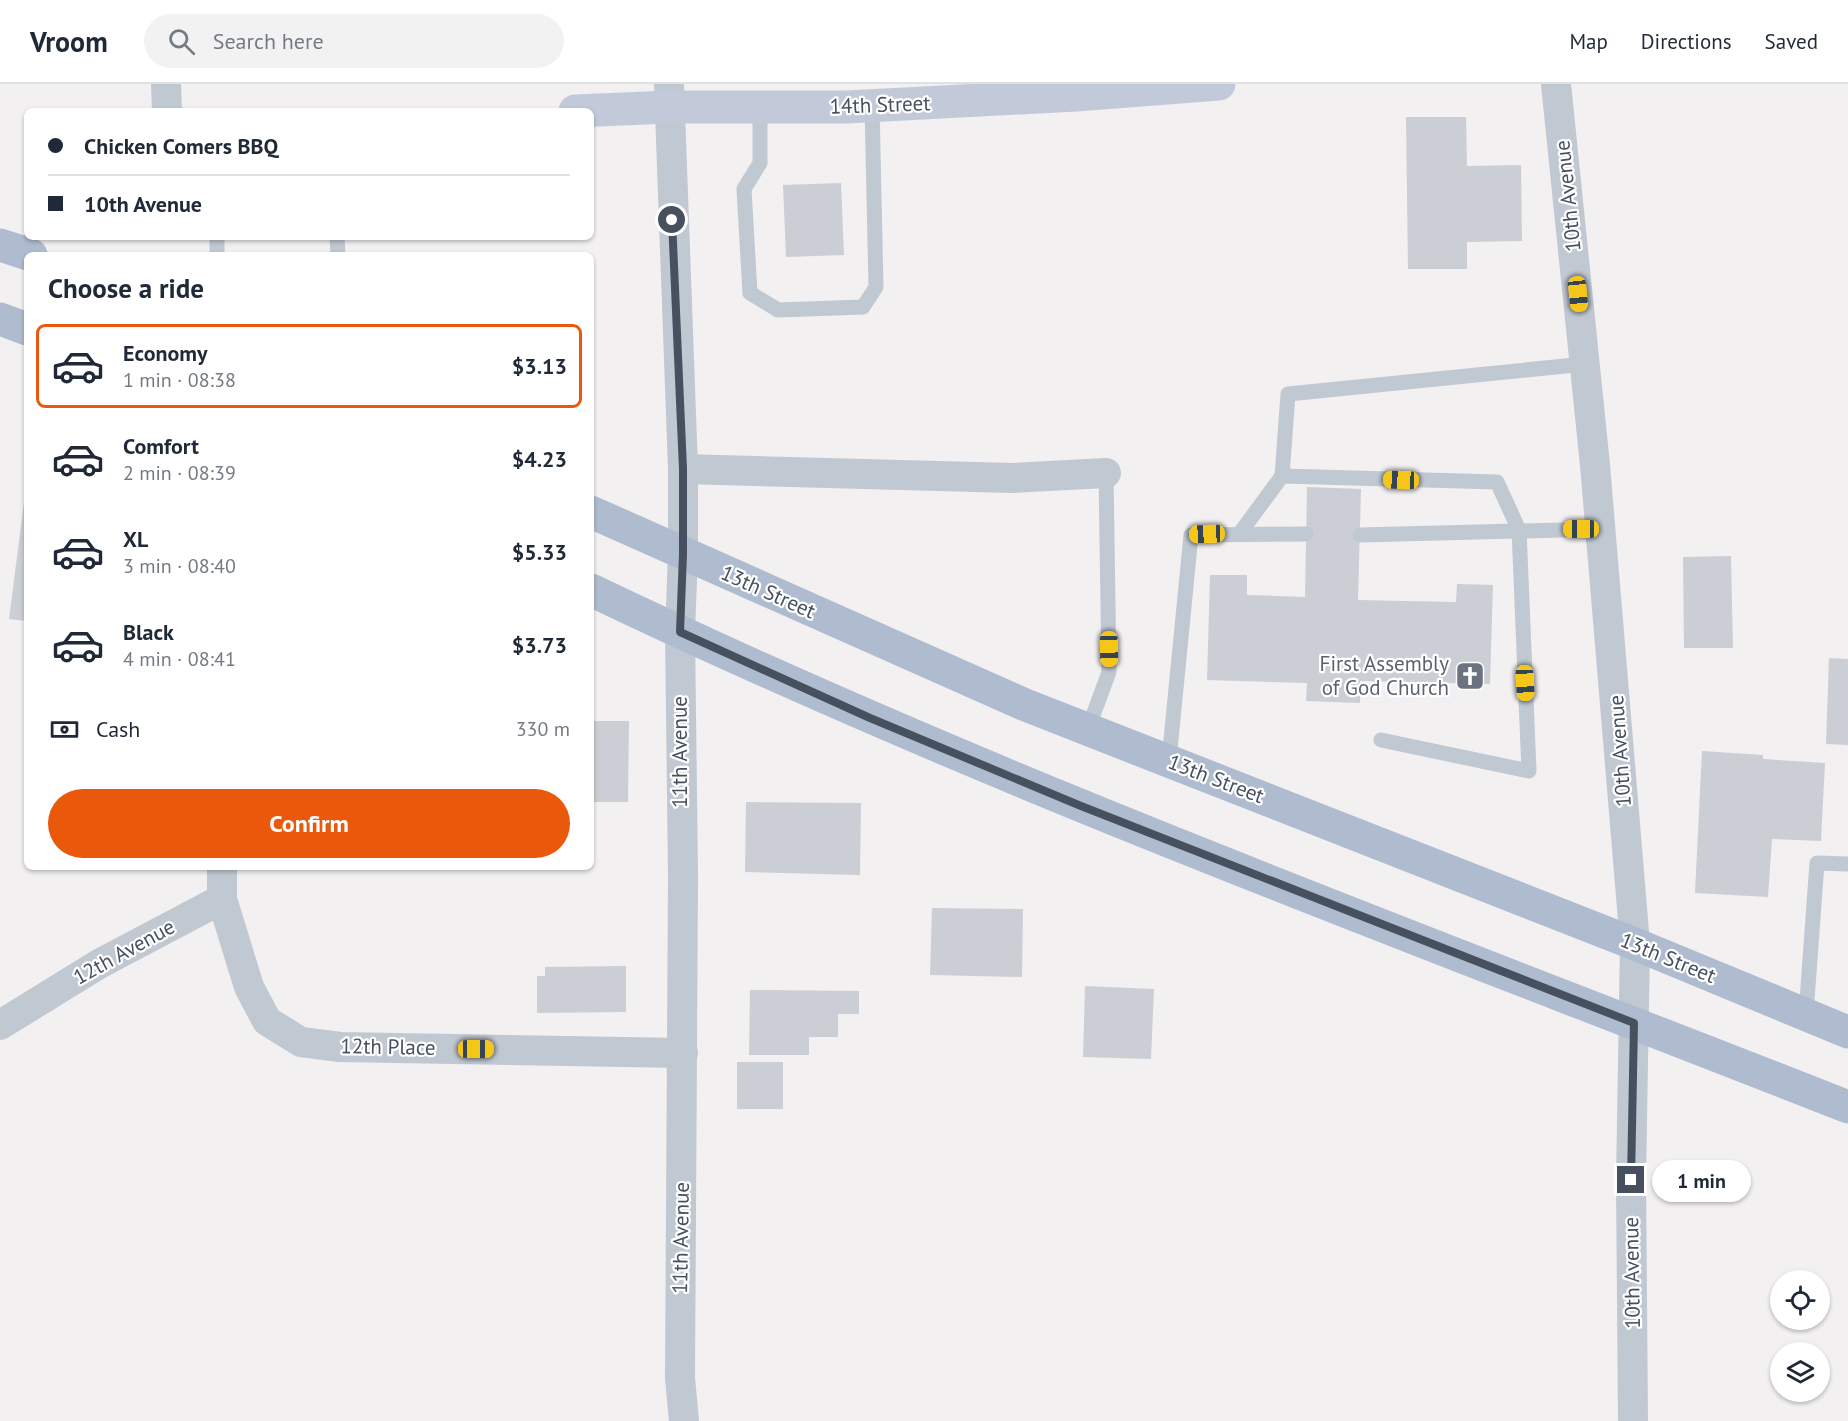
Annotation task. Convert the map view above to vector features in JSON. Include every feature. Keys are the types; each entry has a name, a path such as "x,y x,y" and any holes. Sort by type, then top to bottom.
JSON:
{"main road":[{"path":"0,319 24,328"},
{"name":"13th Street","path":"594,513 1023,704 1635,944 1848,1032"},
{"path":"594,591 870,718 1081,806 1848,1107"}],"street":[{"path":"166,84 167,108"},
{"name":"14th Street","path":"594,108 669,96 760,107 872,106 1076,95 1219,84"},
{"name":"10th Avenue","path":"1556,84 1601,529 1635,944 1631,1180 1633,1421"},
{"name":"11th Avenue","path":"669,96 683,469 680,632 683,1053 680,1378 684,1421"},
{"path":"683,469 1012,478 1106,473"},
{"path":"222,870 222,899"},
{"name":"12th Place","path":"222,899 249,987 267,1021 301,1042 340,1047 683,1053"},
{"name":"12th Avenue","path":"0,1024 99,964 222,899"}],"lane":[{"path":"760,107 760,163 744,189 750,293 778,310 863,307 876,287 872,106"},
{"path":"1240,533 1281,476 1288,394 1585,364"},
{"path":"1088,729 1109,672 1106,473"},
{"path":"1281,476 1497,482 1519,530 1529,771 1381,740"},
{"path":"1360,535 1601,529"},
{"path":"1169,760 1191,535 1306,534"},
{"path":"1806,1014 1817,863 1848,864"}],"building":[{"path":"1406,117 1466,117 1467,166 1521,165 1522,241 1467,242 1467,269 1408,269"},
{"path":"841,183 844,255 786,257 783,185"},
{"path":"1307,487 1361,489 1358,600 1456,602 1457,584 1493,585 1490,684 1360,681 1360,703 1306,701 1307,683 1207,680 1210,575 1247,575 1247,595 1305,597"},
{"path":"24,503 24,621 9,619"},
{"path":"1731,556 1733,648 1684,648 1683,557"},
{"path":"1829,658 1848,659 1848,745 1826,744"},
{"path":"594,721 629,721 628,802 594,802"},
{"path":"1702,751 1763,755 1763,759 1825,763 1821,841 1772,839 1768,897 1695,893"},
{"path":"746,802 861,803 860,875 745,872"},
{"path":"932,908 1023,909 1022,977 930,975"},
{"path":"626,966 626,1012 537,1013 537,976 545,976 545,967"},
{"path":"1085,986 1154,989 1151,1059 1083,1057"},
{"path":"750,990 859,991 859,1014 838,1014 838,1037 809,1037 809,1055 749,1055"},
{"path":"737,1062 783,1062 783,1109 737,1109"}],"place":[{"name":"First Assembly of God Church","path":"1470,676"}],"route":[{"path":"672,220 683,469 680,632 870,718 1081,806 1634,1023 1631,1180"}]}
